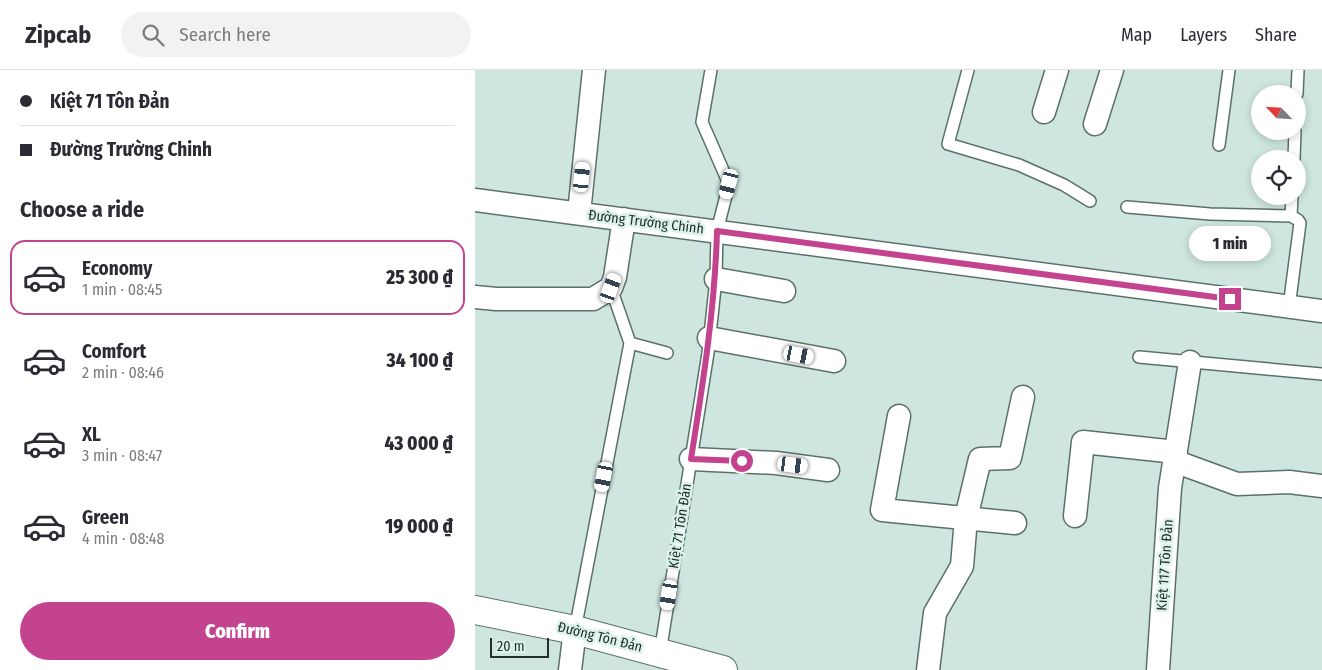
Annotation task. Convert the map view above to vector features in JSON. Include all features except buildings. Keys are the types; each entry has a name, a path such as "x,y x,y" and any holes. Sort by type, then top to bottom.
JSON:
{"street":[{"path":"579,213 593,70"},
{"path":"1044,112 1057,70"},
{"path":"1095,124 1112,70"},
{"name":"Đường Trường Chinh","path":"477,204 579,213 1322,311"},
{"path":"475,297 497,299 593,299 611,288 615,277 625,219"},
{"path":"716,279 784,291"},
{"path":"709,338 834,361"},
{"name":"Kiệt 117 Tôn Đản","path":"1158,670 1170,488 1190,362"},
{"path":"927,670 935,613 962,566 966,518 980,459 1010,458 1023,397"},
{"path":"899,416 882,510 1015,523"},
{"path":"1075,516 1083,442 1175,456 1237,484 1289,482 1322,486"},
{"path":"691,459 776,463 828,470"},
{"name":"Đường Tôn Đản","path":"475,610 575,630 709,668"},
{"path":"570,670 575,630"}],"lane":[{"name":"Kiệt 71 Tôn Đản","path":"660,653 709,338 716,279 717,231 729,184 702,122 711,70"},
{"path":"968,70 948,144 1019,165 1064,185 1091,201"},
{"path":"1219,146 1229,70"},
{"path":"1297,85 1298,70"},
{"path":"1291,216 1292,205"},
{"path":"1127,207 1210,214 1291,216 1298,220 1300,223 1289,306"},
{"path":"575,630 630,343 611,288"},
{"path":"630,343 667,353"},
{"path":"1139,357 1322,374"}],"route":[{"path":"742,461 691,459 705,371 716,279 717,231 1230,299"}]}
